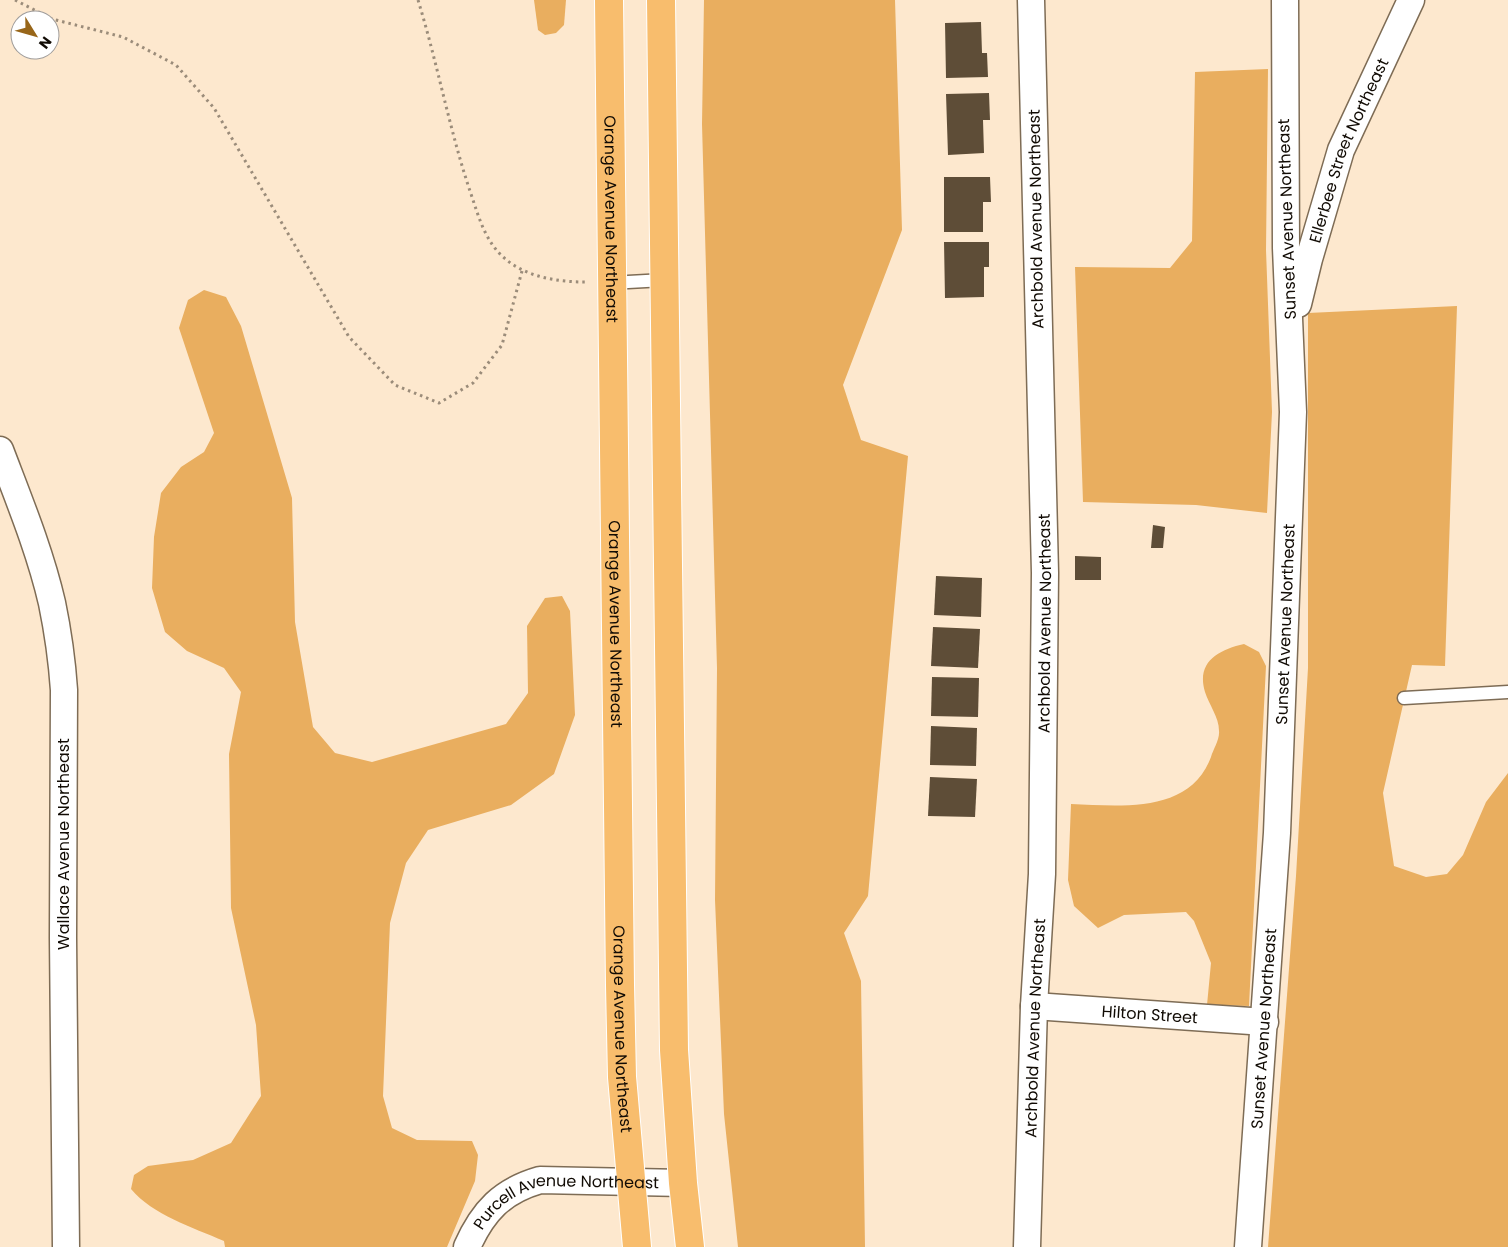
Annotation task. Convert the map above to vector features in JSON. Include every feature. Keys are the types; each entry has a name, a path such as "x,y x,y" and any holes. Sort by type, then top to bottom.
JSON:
{"highway":[{"name":"Orange Avenue Northeast","path":"609,0 610,283 622,1077 637,1247"},
{"path":"661,0 674,1050 683,1183 690,1247"}],"street":[{"name":"Archbold Avenue Northeast","path":"1027,1247 1034,1006 1042,874 1045,573 1031,0"},
{"name":"Sunset Avenue Northeast","path":"1248,1247 1277,832 1293,412 1286,248 1285,0"},
{"name":"Ellerbee Street Northeast","path":"1291,334 1309,259 1341,150 1411,0"},
{"name":"Wallace Avenue Northeast","path":"0,450 29,528 52,602 64,690 63,938 66,1247"},
{"name":"Hilton Street","path":"1034,1006 1265,1022"},
{"name":"Purcell Avenue Northeast","path":"467,1247 479,1224 499,1199 518,1186 540,1180 683,1183"}],"lane":[{"path":"610,283 664,280"},
{"path":"1404,698 1508,692"}],"path":[{"path":"15,0 52,18 124,37 176,65 214,108 349,337 395,385 439,403 472,384 502,345 522,271"},
{"path":"418,0 464,174 485,233 501,255 522,271 542,277 573,282 610,283"}],"shaded area":[{"path":"534,0 566,0 564,25 556,33 545,35 538,30"},
{"path":"704,0 895,0 902,230 843,385 861,440 908,456 868,896 844,933 861,981 865,1247 738,1247 724,1114 715,900 717,668 702,124"},
{"path":"1268,69 1266,250 1272,412 1267,513 1196,505 1083,502 1075,267 1170,268 1192,241 1195,72"},
{"path":"204,290 226,297 241,326 292,498 295,622 313,727 335,753 372,762 506,724 528,693 527,626 545,598 562,596 570,611 575,715 554,774 511,805 428,830 406,863 390,923 383,1096 392,1128 417,1140 472,1141 478,1155 475,1181 447,1247 225,1247 224,1241 162,1213 150,1206 131,1189 134,1175 148,1166 193,1160 231,1143 261,1096 256,1025 231,908 229,754 241,692 224,668 187,651 165,632 152,588 154,537 161,493 181,467 204,452 214,433 179,328 188,300"},
{"path":"1457,306 1445,666 1412,665 1383,793 1394,866 1426,877 1447,874 1463,855 1486,802 1508,773 1508,1247 1268,1247 1296,876 1308,668 1308,313"},
{"path":"1244,644 1259,652 1266,666 1249,1006 1207,1005 1211,963 1194,921 1186,912 1124,915 1098,928 1074,906 1068,880 1071,804 1111,806 1152,803 1187,789 1201,775 1211,757 1219,734 1219,726 1205,692 1203,682 1207,665 1218,654"}],"building":[{"path":"981,22 982,53 987,53 988,77 946,78 945,23"},
{"path":"989,93 990,120 983,120 984,153 948,155 946,94"},
{"path":"944,177 990,177 991,202 983,202 983,232 944,232"},
{"path":"944,242 989,242 989,267 984,267 984,297 945,298"},
{"path":"1153,525 1165,527 1163,548 1151,548"},
{"path":"1075,556 1101,557 1101,580 1075,580"},
{"path":"936,576 982,578 981,617 934,615"},
{"path":"933,627 980,629 978,668 931,666"},
{"path":"932,677 979,678 978,717 931,716"},
{"path":"931,726 977,728 976,766 930,765"},
{"path":"930,777 977,779 975,817 928,816"}]}
